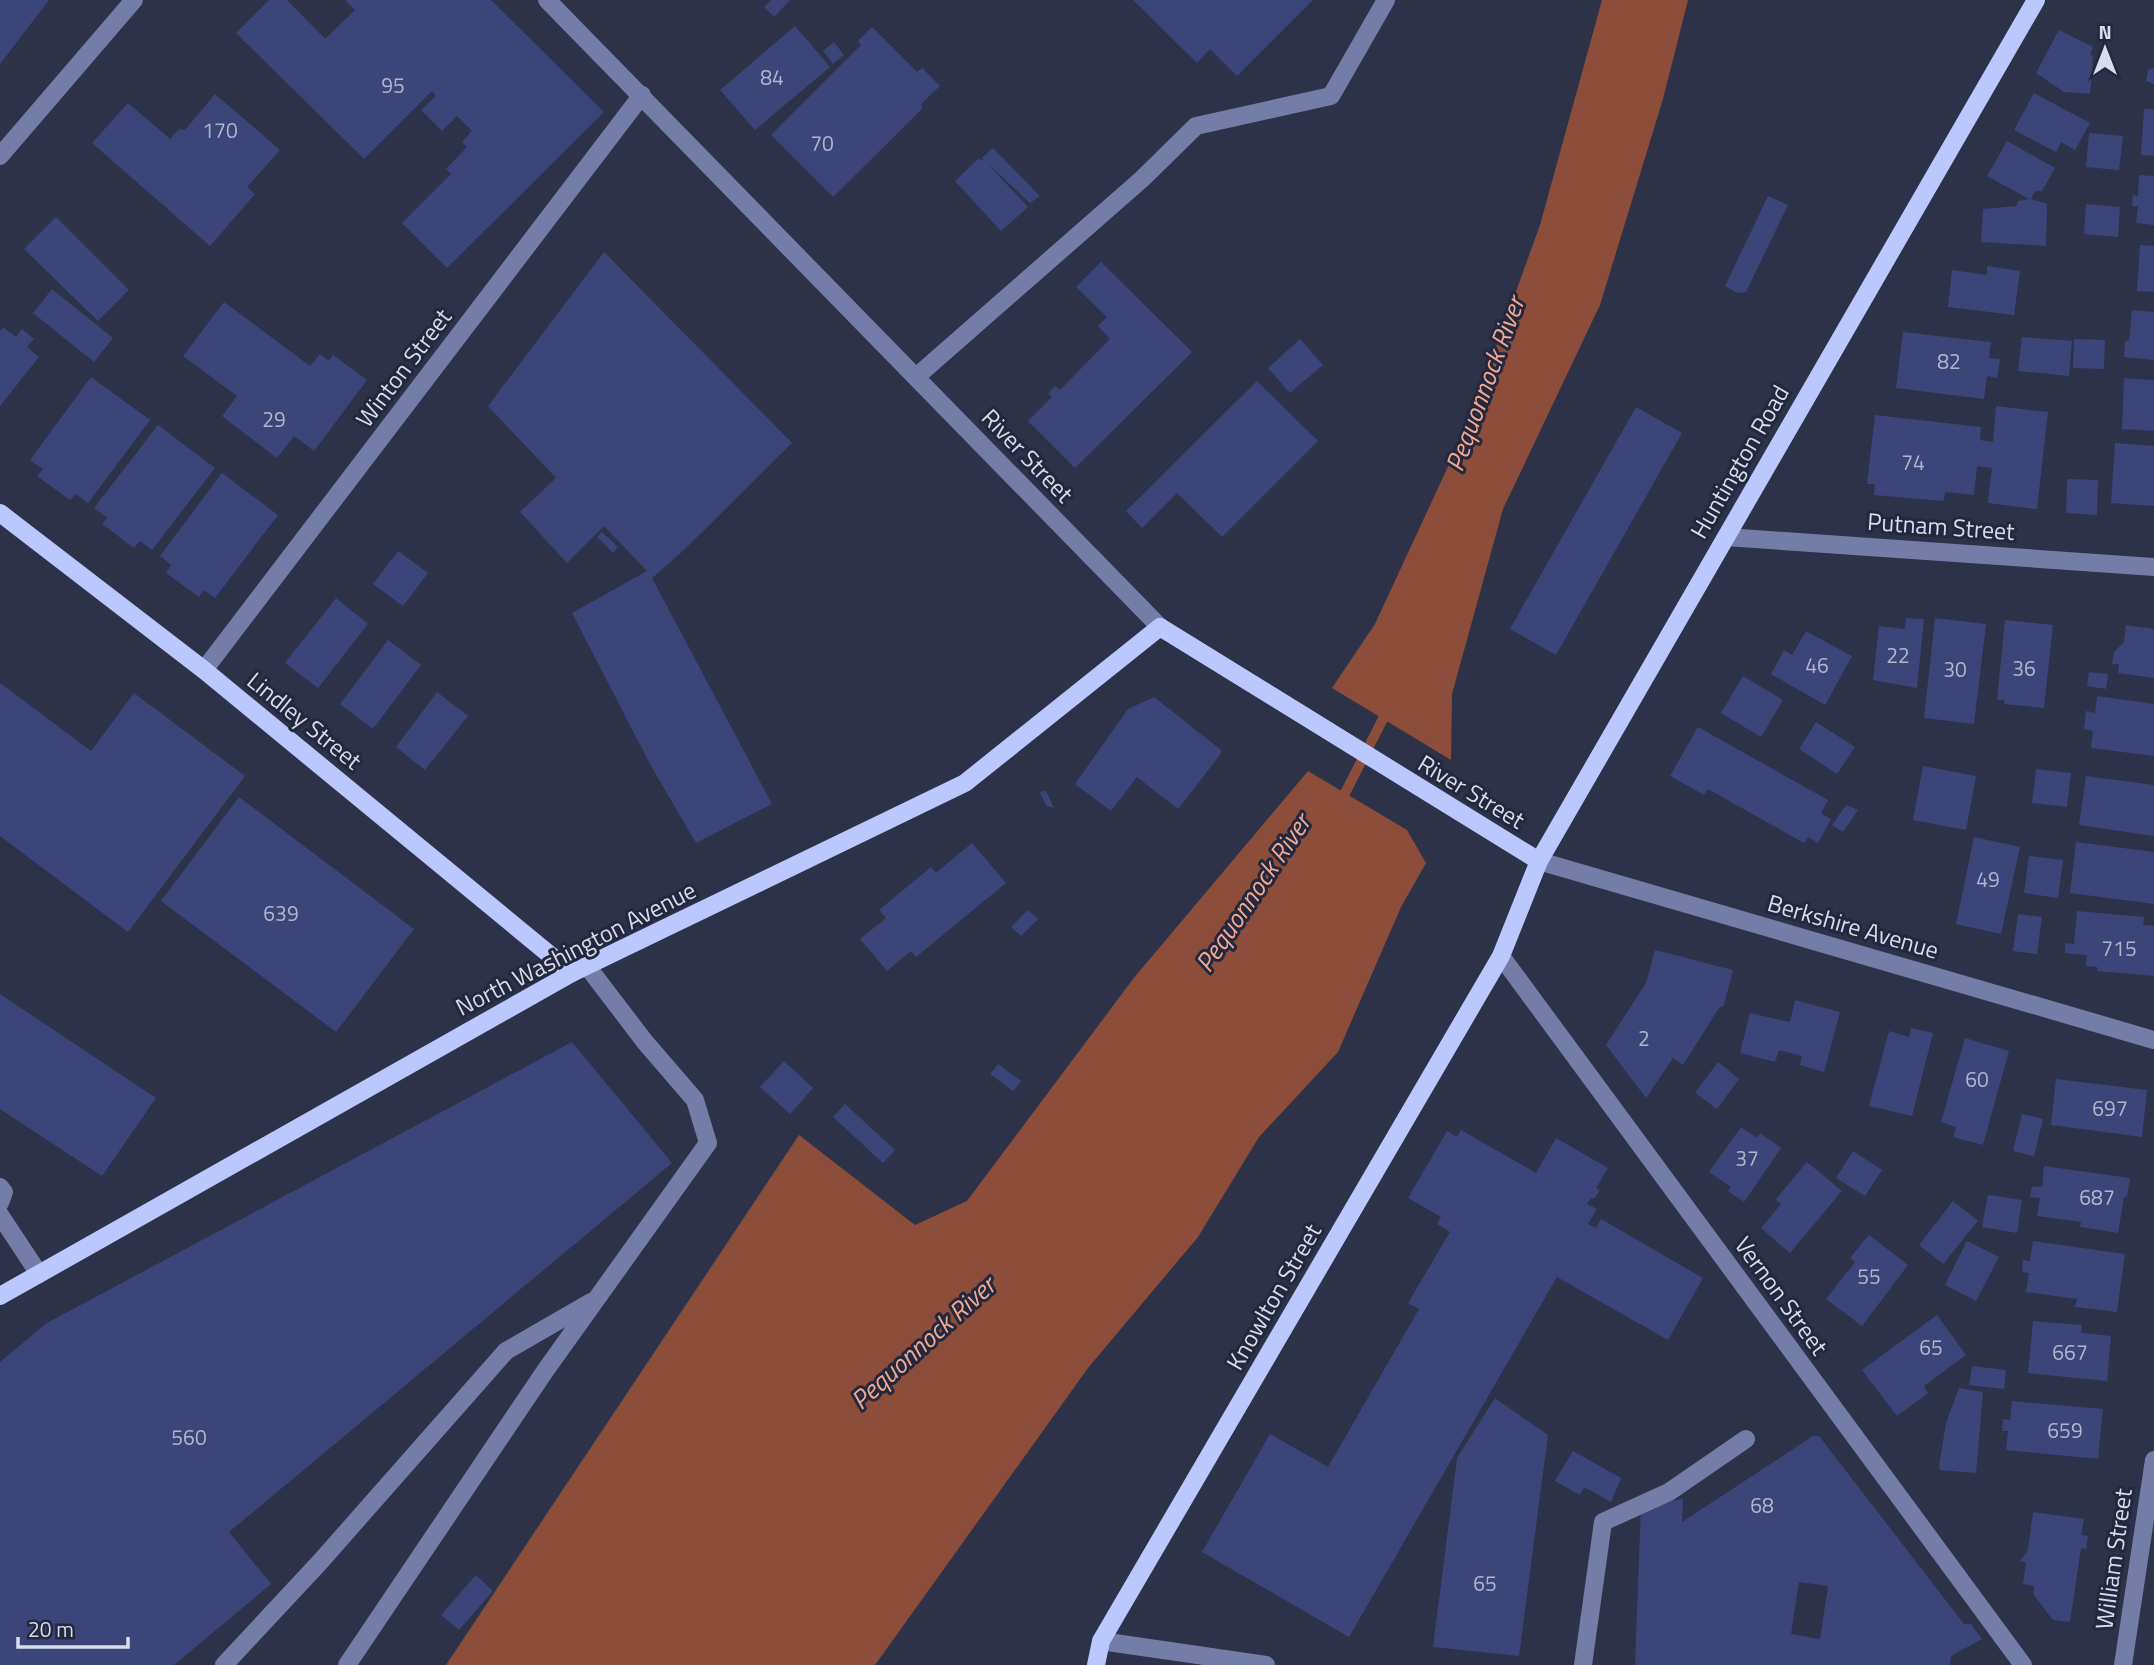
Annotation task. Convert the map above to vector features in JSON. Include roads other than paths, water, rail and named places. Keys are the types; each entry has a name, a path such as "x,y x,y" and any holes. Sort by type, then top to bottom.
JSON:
{"main road":[{"name":"Huntington Road","path":"1501,956 1539,861 2036,0"},
{"name":"Lindley Street","path":"0,513 204,670 580,969"},
{"name":"River Street","path":"1160,627 1201,655 1539,861"},
{"name":"North Washington Avenue","path":"0,1296 580,969 965,783 1160,627"},
{"name":"Knowlton Street","path":"1096,1665 1101,1641 1501,956"}],"street":[{"path":"0,156 134,0"},
{"name":"River Street","path":"547,0 1160,627"},
{"path":"916,377 1142,180 1196,126 1331,96 1386,0"},
{"name":"Winton Street","path":"204,670 642,95"},
{"name":"Putnam Street","path":"1726,537 2154,566"},
{"name":"Berkshire Avenue","path":"1539,861 2154,1040"},
{"name":"Vernon Street","path":"1501,956 2023,1665"},
{"path":"347,1665 597,1298 708,1143 695,1100 580,969"},
{"path":"0,1187 4,1192 0,1203"},
{"path":"0,1215 39,1274"},
{"path":"224,1665 320,1562 506,1351 597,1298"},
{"path":"1583,1665 1602,1522 1669,1492 1746,1440"},
{"name":"William Street","path":"2123,1665 2154,1460"},
{"path":"1101,1641 1266,1665"}],"water":[{"path":"1602,0 1688,0 1663,99 1600,305 1503,509 1452,694 1451,760 1332,688 1375,624 1470,419 1540,225"},
{"path":"1308,771 1407,830 1426,863 1401,907 1338,1052 1259,1137 1198,1237 1088,1368 875,1665 446,1665 799,1135 915,1225 967,1201 1133,979"}],"waterway":[{"name":"Pequonnock River","path":"1339,805 1389,707"}]}
